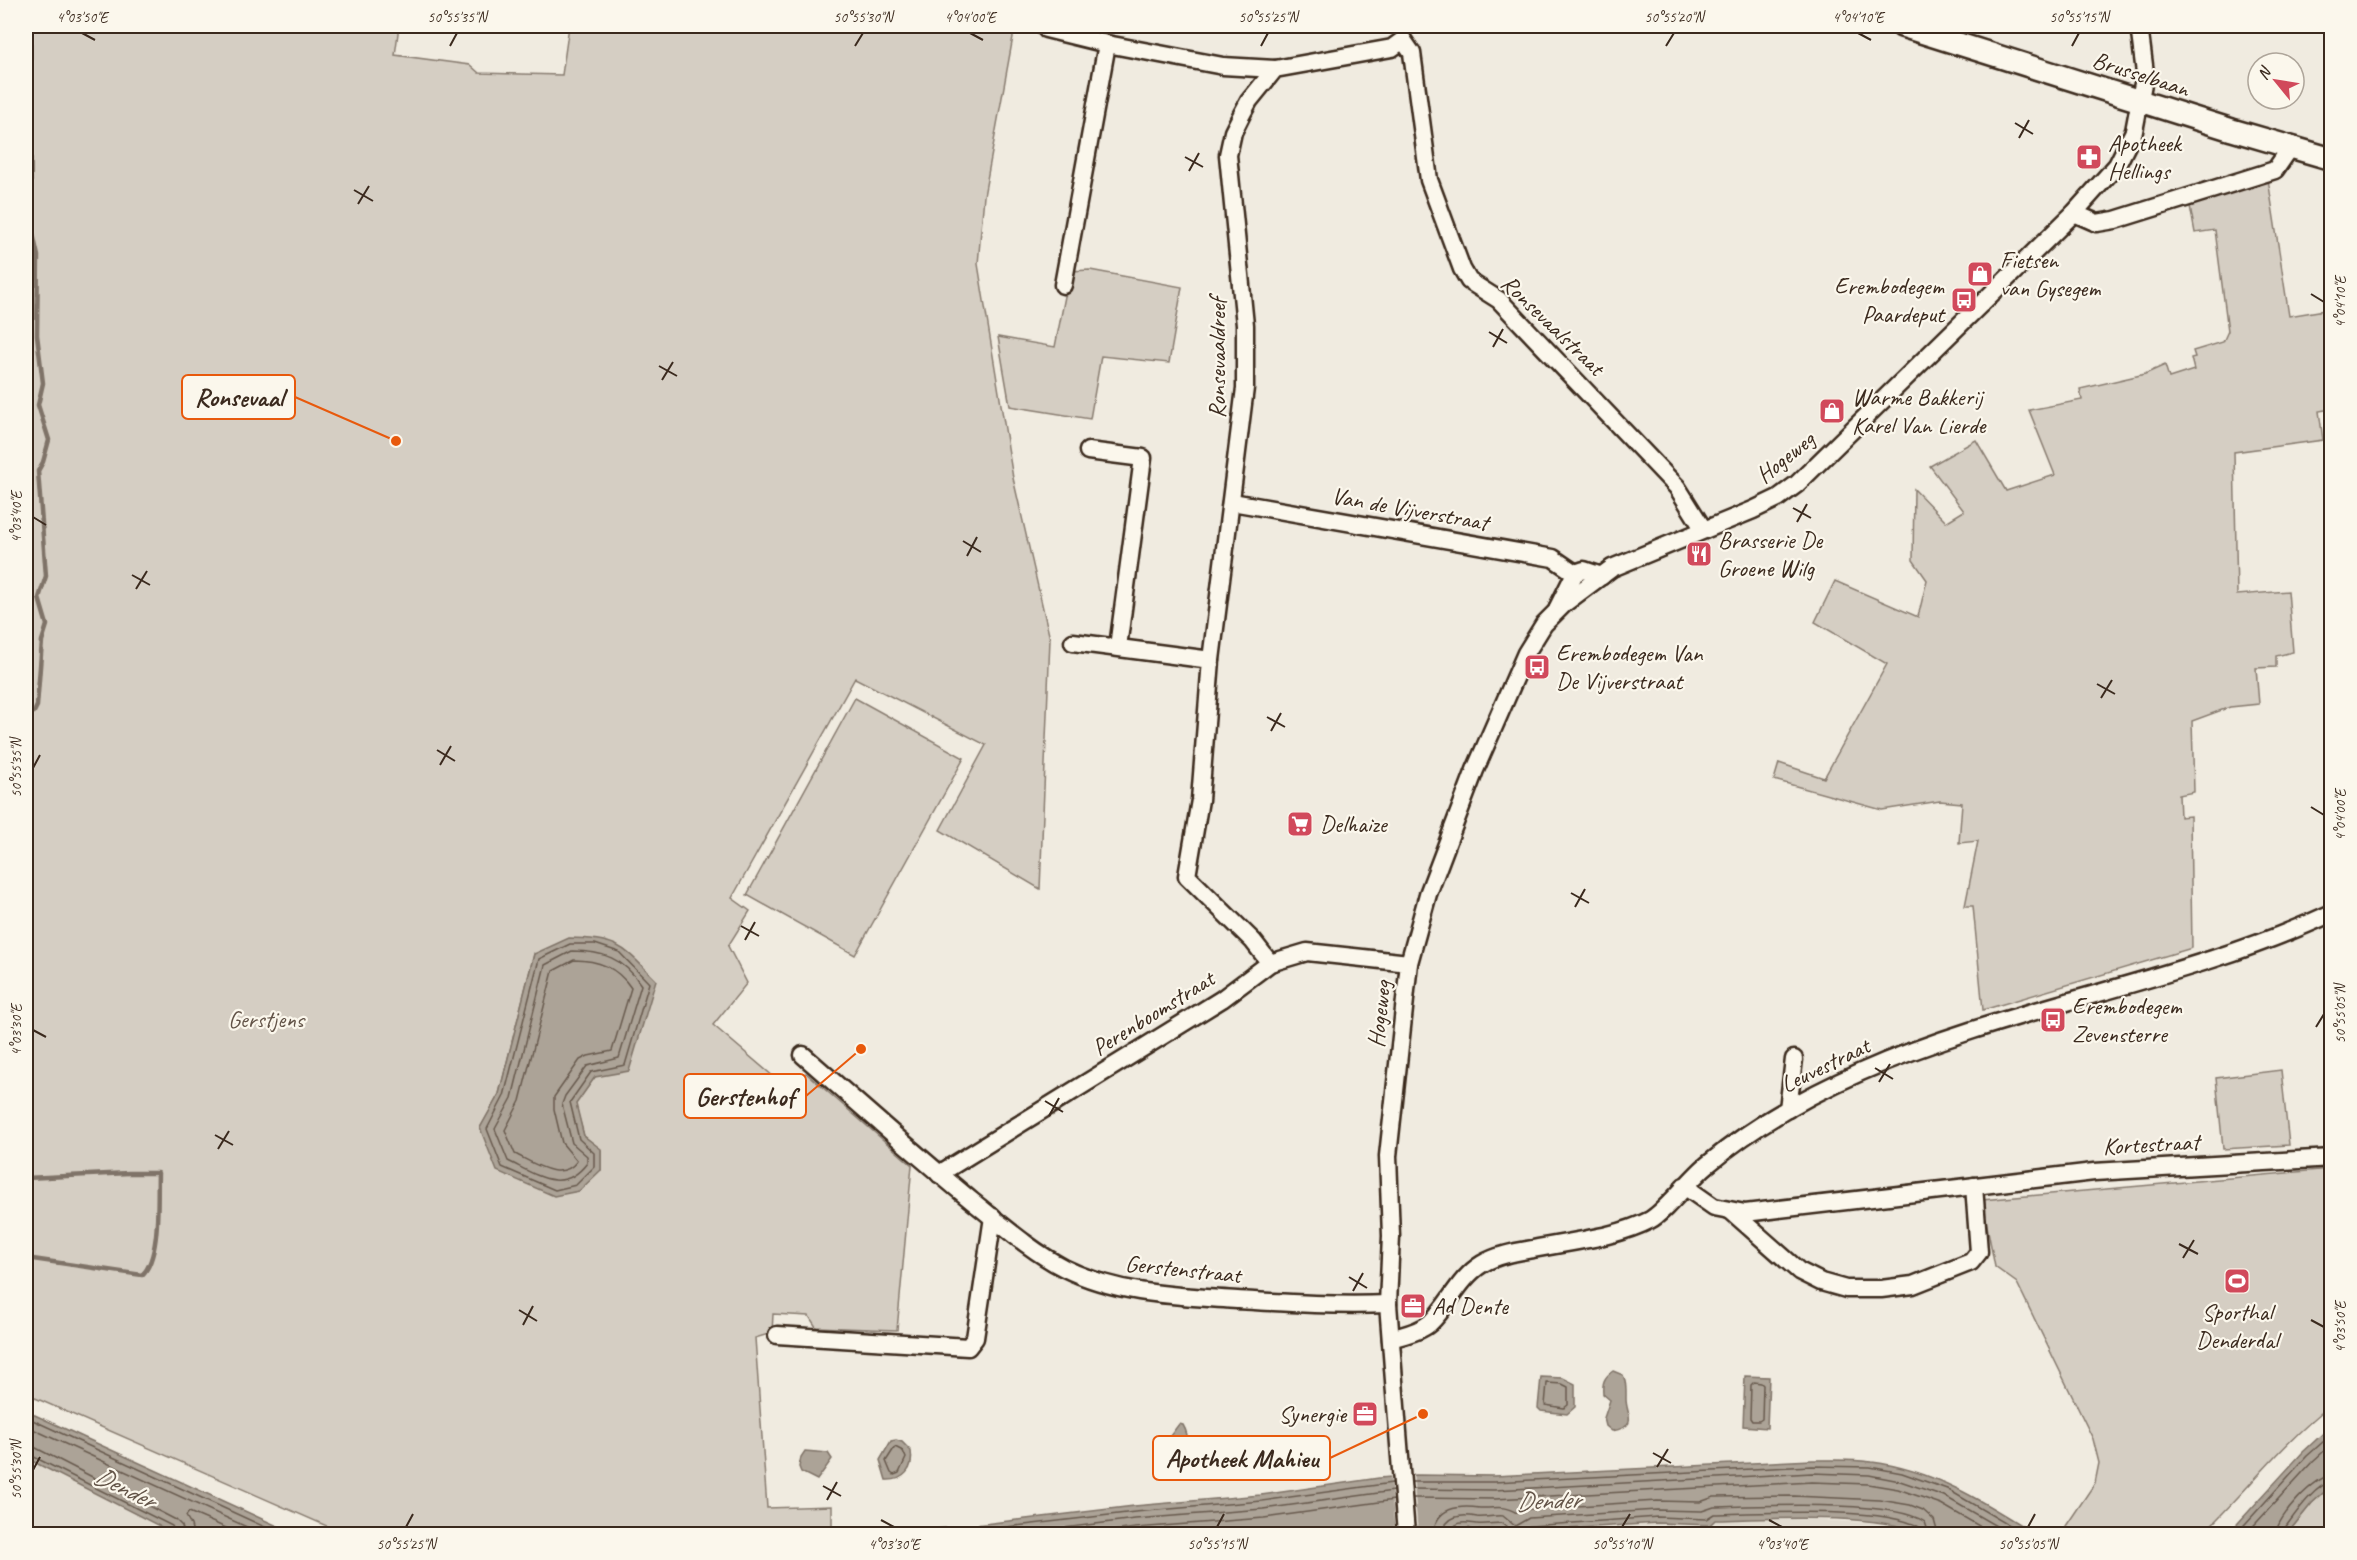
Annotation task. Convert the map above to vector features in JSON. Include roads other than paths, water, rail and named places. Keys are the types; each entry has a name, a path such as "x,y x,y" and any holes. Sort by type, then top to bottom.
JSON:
{"main road":[{"name":"Brusselbaan","path":"1902,26 2331,159"}],"street":[{"name":"Hogeweg","path":"1406,1534 1388,1304 1391,1236 1388,1156 1409,963 1428,894 1475,770 1526,653 1544,624 1565,603 1612,568 1753,510 1778,498 1797,484 2074,213 2117,165 2134,131 2145,73 2139,26"},
{"path":"1046,29 1107,44 1223,66 1275,69 1392,48 1407,33"},
{"name":"Ronsevaalstraat","path":"1407,33 1412,53 1429,180 1462,269 1469,281 1499,300 1670,479 1704,530"},
{"path":"1063,285 1107,44"},
{"name":"Ronsevaaldreef","path":"1270,963 1253,941 1187,876 1200,800 1211,660 1245,388 1245,336 1228,155 1233,132 1249,100 1275,69"},
{"path":"2074,213 2097,223 2115,220 2275,170 2291,147"},
{"path":"1088,451 1143,458 1118,647"},
{"name":"Van de Vijverstraat","path":"1232,502 1553,558 1575,573"},
{"path":"1575,573 1584,570 1602,576"},
{"name":"Hogeweg","path":"1555,613 1575,573"},
{"path":"1073,642 1211,660"},
{"name":"Leuvestraat","path":"1391,1339 1422,1328 1430,1322 1455,1288 1481,1264 1502,1255 1628,1230 1654,1218 1707,1164 1765,1122 1862,1071 1943,1040 2217,958 2295,930 2331,913"},
{"name":"Perenboomstraat","path":"939,1173 1222,999 1270,963 1307,952 1409,963"},
{"name":"Gerstenstraat","path":"803,1055 939,1173 1038,1252 1064,1268 1094,1280 1140,1293 1335,1306 1388,1304"},
{"path":"1788,1109 1790,1073 1794,1059"},
{"name":"Kortestraat","path":"1684,1186 1714,1207 1745,1214 2094,1172 2331,1158"},
{"name":"Kortestraat","path":"1731,1210 1799,1271 1821,1282 1846,1289 1881,1289 1913,1285 1971,1262 1979,1252 1974,1186"},
{"path":"777,1335 968,1347 975,1338 993,1217"}],"water":[{"path":"569,938 599,940 619,947 656,980 629,1071 595,1077 576,1104 584,1136 601,1149 601,1170 579,1191 554,1196 497,1171 480,1128 499,1094 534,954"},
{"path":"1613,1371 1623,1375 1630,1419 1626,1426 1612,1431 1606,1426 1604,1418 1610,1400 1603,1394 1603,1383"},
{"path":"1745,1376 1769,1377 1767,1428 1743,1426"},
{"path":"1541,1377 1563,1378 1575,1384 1575,1407 1567,1414 1541,1411 1538,1408"},
{"name":"Dender","path":"26,1411 295,1534 175,1534 26,1458"},
{"path":"1179,1424 1183,1425 1187,1434 1186,1448 1178,1461 1166,1461 1164,1456 1167,1440"},
{"path":"2331,1426 2331,1486 2312,1503 2287,1534 2228,1534 2303,1452"},
{"path":"891,1441 902,1442 911,1451 911,1463 903,1476 886,1480 880,1460"},
{"path":"805,1451 828,1453 832,1459 817,1480 801,1472 799,1467"},
{"name":"Dender","path":"1812,1460 1865,1461 1916,1472 1958,1489 2035,1534 1920,1534 1878,1522 1790,1518 1715,1520 1710,1525 1658,1523 1501,1533 1500,1529 1473,1530 1469,1528 1444,1534 875,1534 959,1527 1134,1506 1261,1495 1416,1475 1494,1476"}],"waterway":[{"path":"26,714 34,712 37,706 42,641 47,625 39,598 46,576 38,471 49,440 38,405 43,383 37,335 38,256 31,225 30,26"},
{"path":"26,1178 158,1173 155,1242 148,1267 142,1275 26,1258"}],"place":[{"name":"Apotheek Hellings","path":"2089,157"},
{"name":"Fietsen van Gysegem","path":"1980,274"},
{"name":"Erembodegem Paardeput","path":"1964,300"},
{"name":"Warme Bakkerij Karel Van Lierde","path":"1832,411"},
{"name":"Ronsevaal","path":"396,441"},
{"name":"Brasserie De Groene Wilg","path":"1699,554"},
{"name":"Erembodegem Van De Vijverstraat","path":"1537,667"},
{"name":"Delhaize","path":"1300,824"},
{"name":"Erembodegem Zevensterre","path":"2053,1020"},
{"name":"Gerstenhof","path":"861,1049"},
{"name":"Sporthal Denderdal","path":"2237,1281"},
{"name":"Ad Dente","path":"1413,1306"},
{"name":"Synergie","path":"1365,1414"},
{"name":"Apotheek Mahieu","path":"1423,1414"}],"park label":[{"name":"Gerstjens","path":"266,1019"}]}
